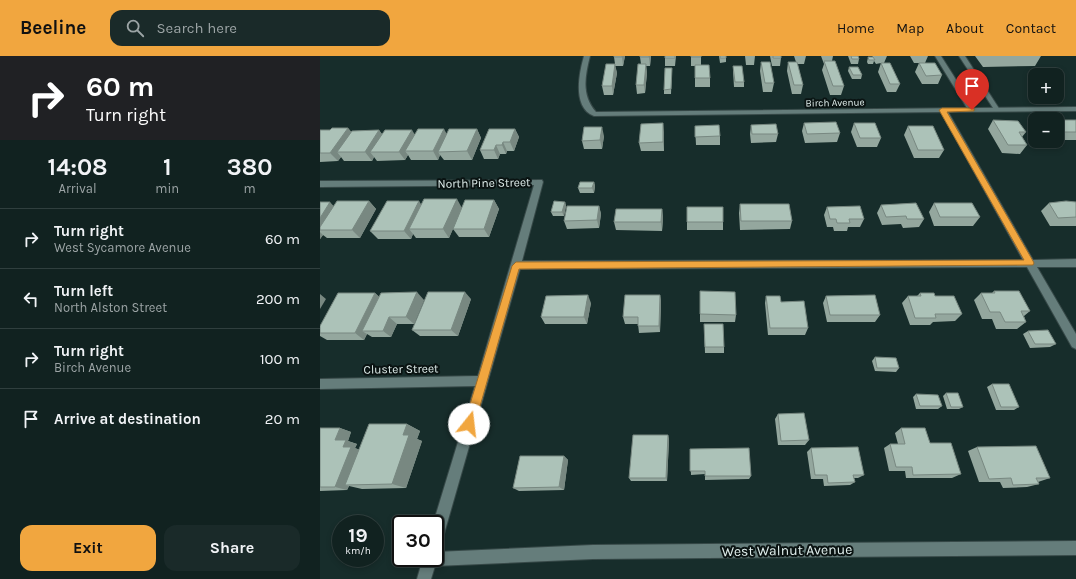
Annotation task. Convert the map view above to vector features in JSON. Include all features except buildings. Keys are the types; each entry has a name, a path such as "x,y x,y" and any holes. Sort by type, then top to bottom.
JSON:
{"street":[{"name":"Birch Avenue","path":"587,56 582,80 582,98 587,108 594,114 1076,109"},
{"path":"938,56 972,110"},
{"path":"942,110 1076,344"},
{"name":"North Pine Street","path":"320,184 539,182 516,266 443,515"},
{"path":"516,266 1076,263"},
{"name":"Cluster Street","path":"320,384 482,381"},
{"name":"West Walnut Avenue","path":"444,558 593,552 1076,548"},
{"path":"424,579 428,567"}],"lane":[{"path":"962,56 997,110"}],"route":[{"path":"469,424 516,266 1030,263 942,110 972,110"}]}
